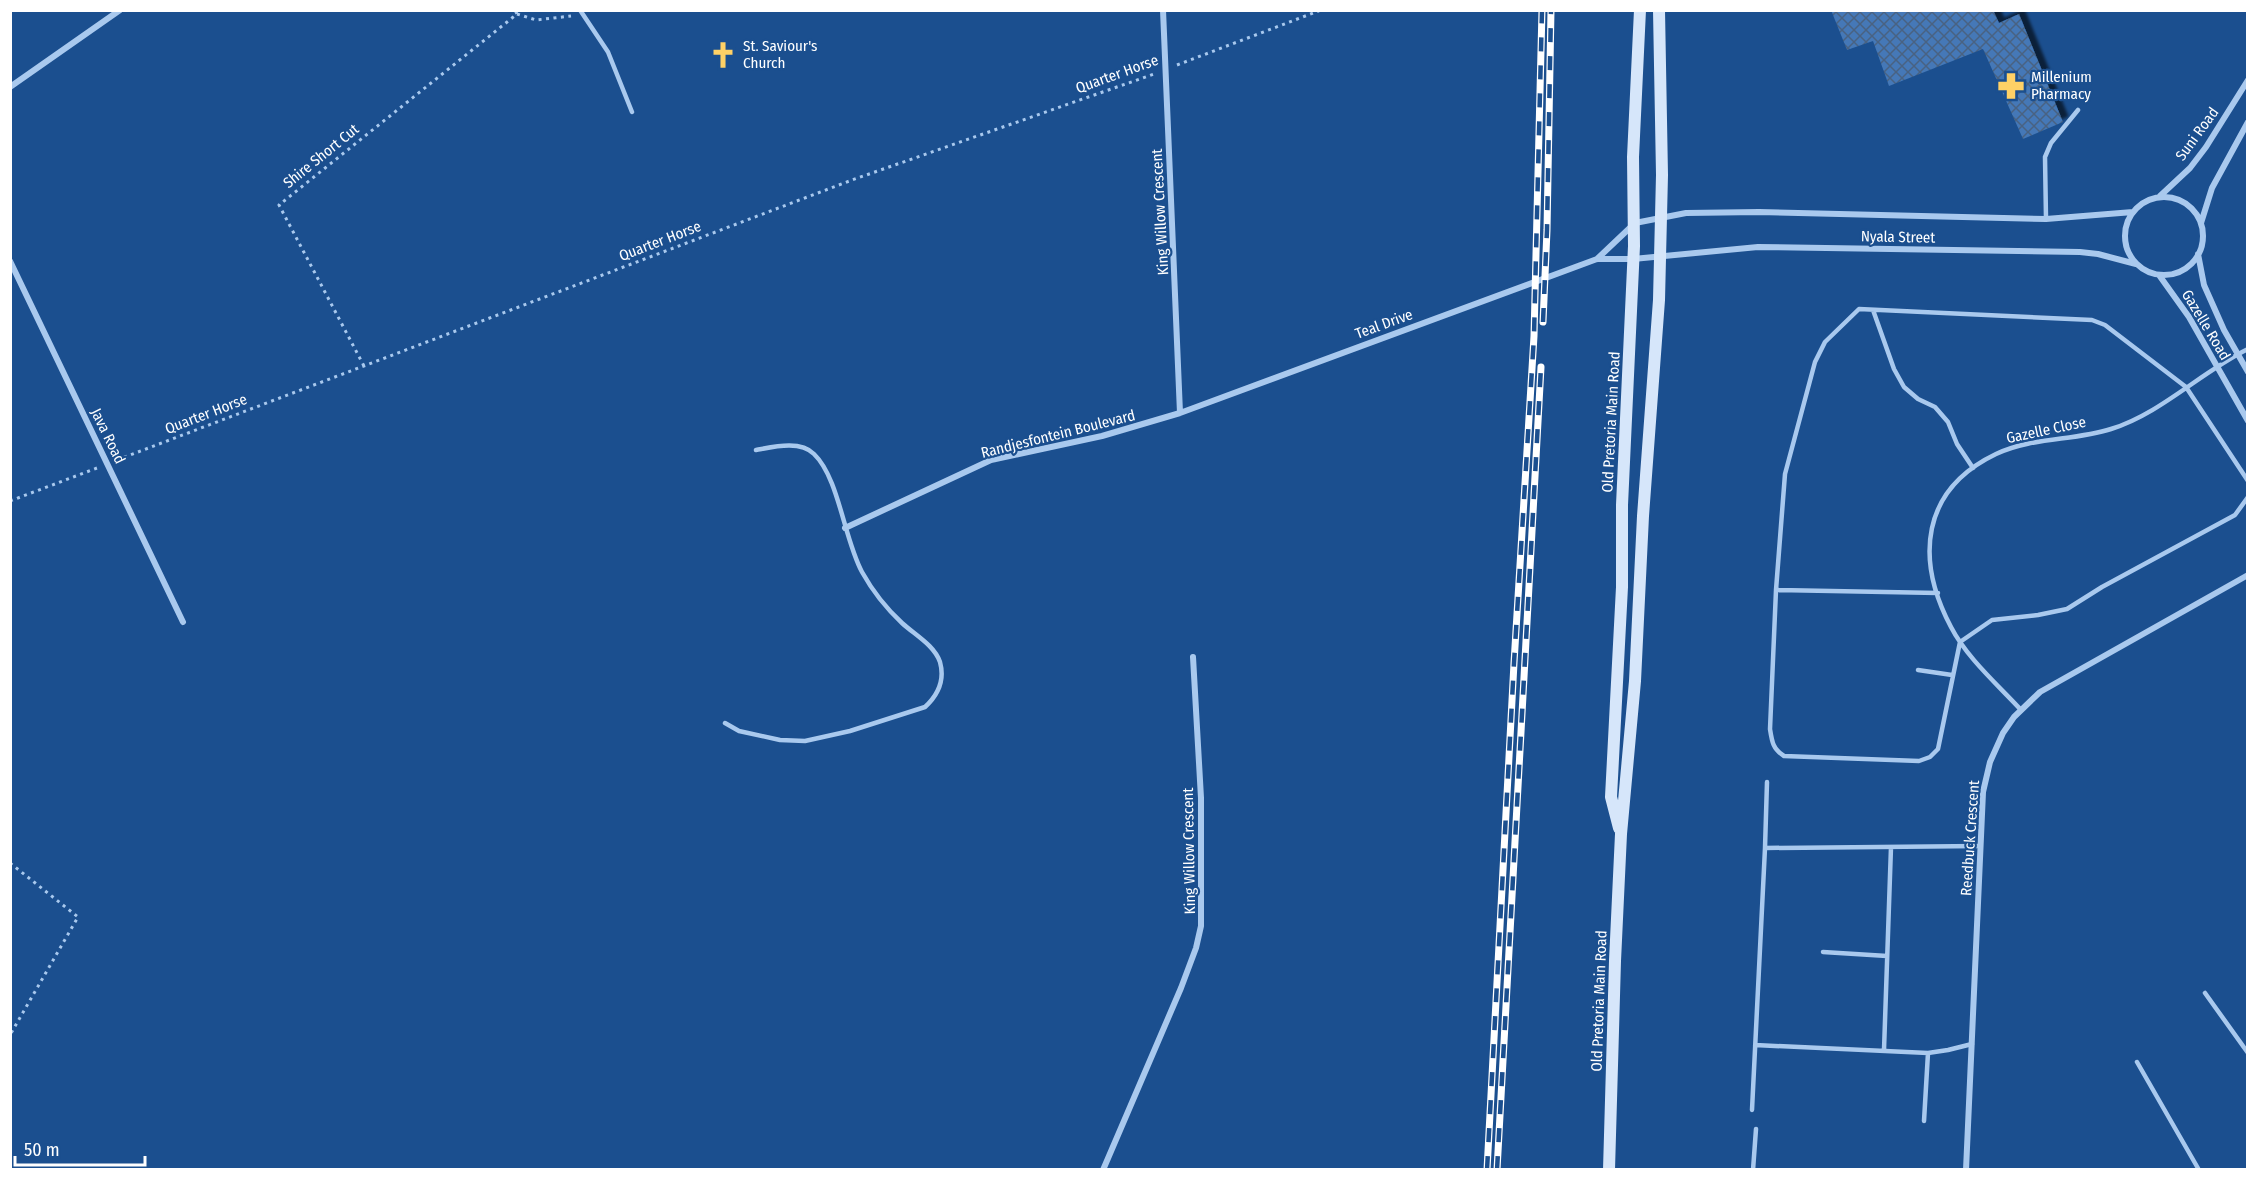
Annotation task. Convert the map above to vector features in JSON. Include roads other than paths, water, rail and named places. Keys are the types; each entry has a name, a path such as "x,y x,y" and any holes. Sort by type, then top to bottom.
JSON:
{"main road":[{"name":"Old Pretoria Main Road","path":"1621,834 1611,797 1622,587 1622,505 1635,224 1633,157 1640,10"},
{"name":"Old Pretoria Main Road","path":"1609,1170 1614,973 1621,834 1635,681 1660,257 1659,218 1662,175 1659,10"}],"street":[{"path":"10,87 120,10"},
{"name":"King Willow Crescent","path":"1163,10 1180,413"},
{"name":"Suni Road","path":"2160,196 2190,168 2206,147 2247,81"},
{"path":"2201,223 2212,188 2247,122"},
{"path":"2160,196 2172,197 2184,202 2194,211 2201,223 2203,236 2194,261 2183,270 2158,275 2136,264 2128,254 2125,242 2125,229 2133,212 2147,200 2160,196"},
{"name":"Nyala Street","path":"1635,224 1686,213 1759,212 2046,219 2133,212"},
{"name":"Teal Drive","path":"1597,259 1635,224"},
{"name":"Nyala Street","path":"1633,259 1758,247 2053,250 2098,254 2136,264"},
{"name":"Gazelle Road","path":"2198,254 2204,285 2224,330 2247,372"},
{"name":"Teal Drive","path":"1180,413 1597,259 1633,259"},
{"name":"Java Road","path":"10,261 183,622"},
{"name":"Gazelle Road","path":"2158,275 2189,317 2247,421"},
{"name":"Randjesfontein Boulevard","path":"845,528 991,460 1102,436 1180,413"},
{"name":"Reedbuck Crescent","path":"1966,1170 1983,792 1990,762 2003,734 2021,710 2048,687 2247,575"},
{"name":"King Willow Crescent","path":"1103,1170 1181,988 1196,948 1201,926 1201,798 1193,657"}],"lane":[{"path":"582,13 608,52 632,112"},
{"path":"2046,219 2045,157 2051,143 2078,110"},
{"path":"2247,481 2186,387 2105,325 2092,320 1859,309 1825,342 1815,362 1785,474 1776,590 1770,729 1776,751 1784,756 1919,761 1929,757 1938,749 1960,642 1992,620 2067,609 2102,587 2235,515 2247,496"},
{"path":"1873,310 1894,369 1904,387 1918,399 1935,407 1948,422 1957,444 1973,468"},
{"name":"Gazelle Close","path":"2021,710 1960,642 1951,627 1938,593 1931,570 1932,524 1946,492 1973,468 1991,456 2038,441 2110,429 2171,398 2216,366 2247,349"},
{"path":"725,723 739,731 780,740 805,741 850,731 925,707 933,700 942,679 938,657 926,642 901,622 868,583 857,562 831,483 820,461 812,452 801,447 782,445 756,450"},
{"path":"1776,590 1938,593"},
{"path":"1918,670 1952,675"},
{"path":"1752,1110 1767,782"},
{"path":"1765,848 1980,846"},
{"path":"1884,1050 1892,847"},
{"path":"1823,952 1887,956"},
{"path":"2205,993 2247,1053"},
{"path":"1755,1045 1928,1053 1972,1044"},
{"path":"1924,1121 1928,1053"},
{"path":"2137,1062 2199,1170"},
{"path":"1753,1170 1756,1130"}],"railway":[{"path":"1487,1170 1534,336 1542,10"},
{"path":"1543,322 1551,10"},
{"path":"1497,1170 1541,367"}],"place":[{"name":"St. Saviour's Church","path":"723,55"},
{"name":"Millenium Pharmacy","path":"2011,86"}]}
